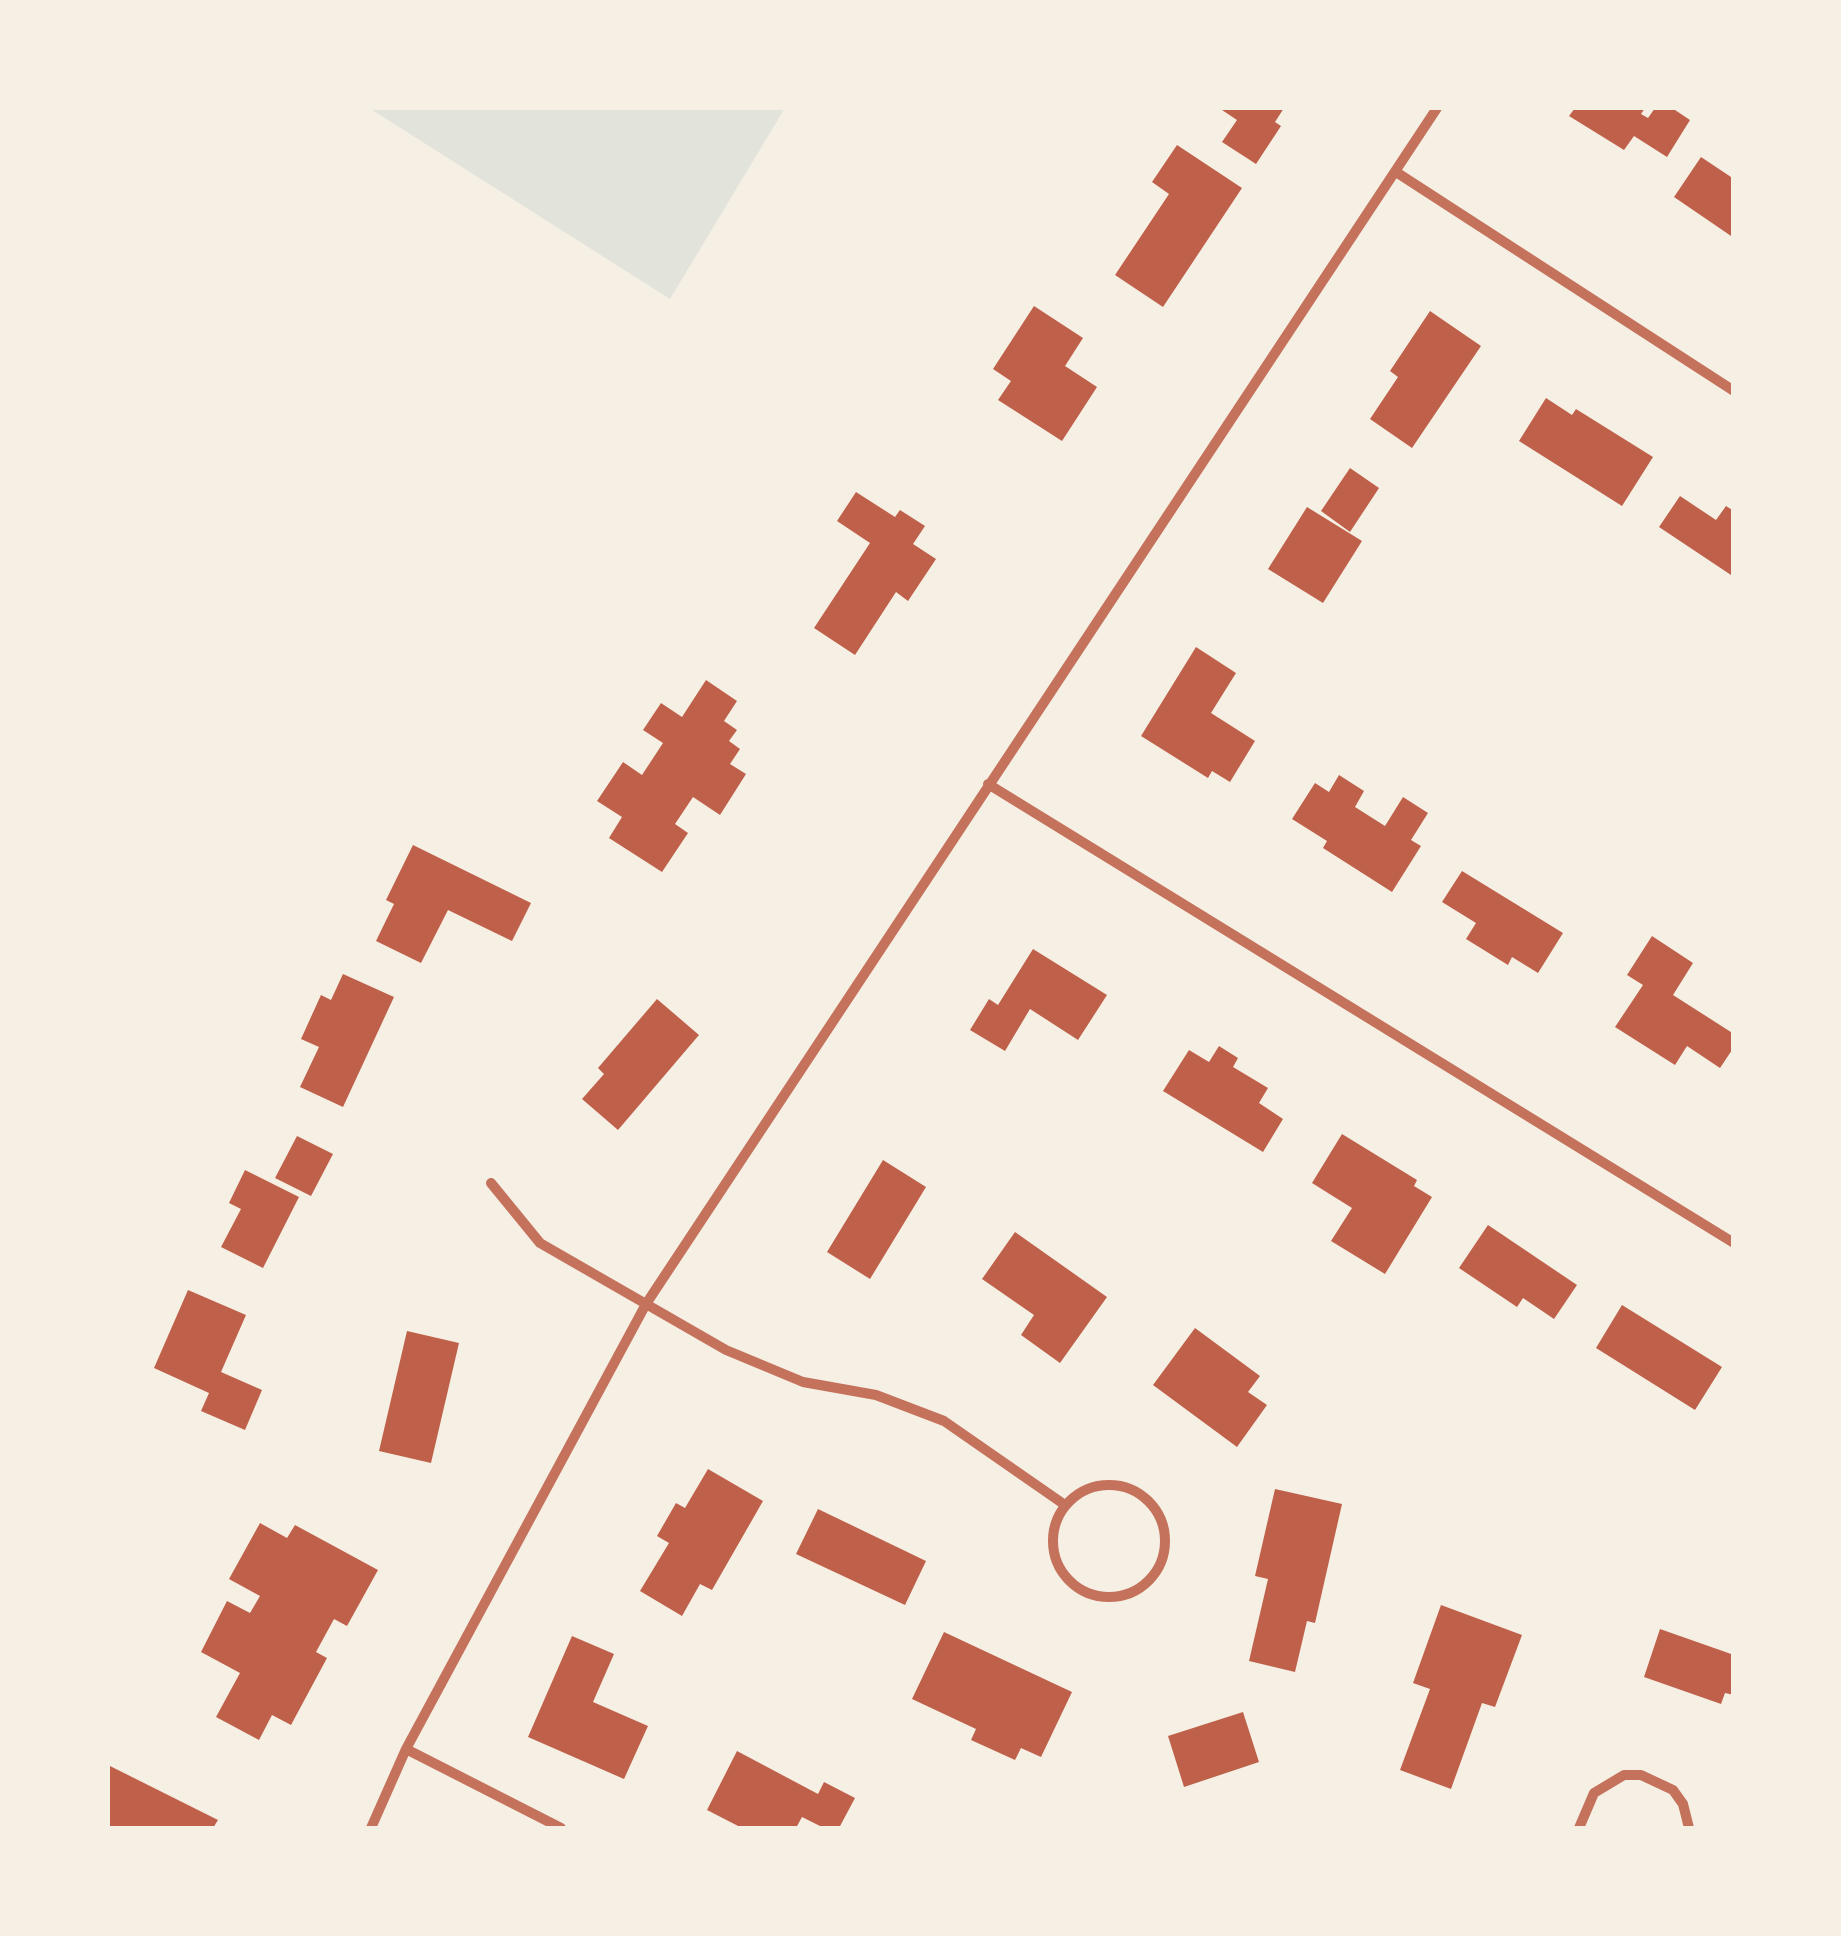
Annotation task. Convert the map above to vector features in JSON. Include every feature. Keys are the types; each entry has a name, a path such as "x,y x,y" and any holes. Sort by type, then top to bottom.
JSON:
{"street":[{"path":"371,1828 406,1749 646,1304 1437,108"},
{"path":"1396,172 1734,391"},
{"path":"988,784 1734,1243"},
{"path":"490,1183 540,1243 726,1350 803,1382 876,1395 944,1421 1065,1505"},
{"path":"1113,1484 1146,1498 1165,1527 1162,1562 1152,1579 1136,1591 1098,1597 1065,1577 1052,1541 1065,1505 1078,1493 1113,1484"},
{"path":"406,1749 561,1828"},
{"path":"1580,1828 1594,1793 1624,1775 1642,1775 1673,1790 1684,1804 1689,1828"}],"shaded area":[{"path":"369,108 785,108 670,299"}],"building":[{"path":"1219,108 1284,108 1275,122 1281,126 1256,164 1222,142 1237,120"},
{"path":"1575,108 1645,108 1641,114 1648,118 1655,108 1672,108 1690,120 1667,157 1634,136 1624,150 1569,116"},
{"path":"1177,145 1242,188 1163,307 1115,275 1169,194 1152,182"},
{"path":"1701,157 1734,179 1734,238 1674,197"},
{"path":"1034,306 1083,338 1065,366 1097,387 1062,441 998,400 1011,381 993,369"},
{"path":"1430,311 1481,346 1412,448 1370,419 1398,377 1390,371"},
{"path":"1546,398 1572,415 1576,409 1653,457 1622,506 1519,441"},
{"path":"1350,468 1379,488 1350,532 1321,511"},
{"path":"856,492 895,517 900,510 925,526 913,544 936,559 908,601 896,592 855,655 814,628 870,543 837,521"},
{"path":"1680,496 1716,520 1726,506 1734,511 1734,577 1659,527"},
{"path":"1307,507 1362,541 1323,603 1268,569"},
{"path":"1196,647 1236,673 1211,713 1255,741 1230,782 1212,771 1208,778 1141,736"},
{"path":"706,680 737,701 724,721 737,730 729,741 740,749 730,764 746,774 720,815 693,797 675,824 688,833 662,872 609,838 622,817 597,801 623,762 642,775 663,743 643,730 661,703 682,717"},
{"path":"1339,775 1364,791 1355,807 1385,826 1403,797 1428,813 1411,840 1421,846 1392,892 1323,848 1327,841 1292,819 1315,783 1329,792"},
{"path":"413,845 531,903 512,941 448,910 421,963 376,941 394,904 386,900"},
{"path":"1462,871 1563,933 1538,973 1512,957 1508,965 1466,939 1476,923 1442,902"},
{"path":"1652,936 1693,963 1673,995 1734,1034 1734,1047 1720,1068 1687,1046 1675,1065 1615,1027 1643,985 1627,975"},
{"path":"1033,949 1107,995 1078,1040 1030,1009 1005,1051 970,1030 989,999 998,1005"},
{"path":"343,974 394,997 343,1107 300,1087 319,1047 301,1039 321,995 331,1000"},
{"path":"657,999 699,1035 618,1130 582,1099 604,1074 598,1068"},
{"path":"1219,1046 1238,1058 1233,1067 1268,1088 1259,1103 1283,1119 1263,1152 1163,1091 1189,1050 1209,1062"},
{"path":"1342,1134 1417,1180 1414,1186 1432,1197 1385,1274 1331,1241 1352,1208 1312,1183"},
{"path":"297,1136 333,1154 311,1196 275,1178"},
{"path":"883,1160 926,1187 870,1279 827,1252"},
{"path":"245,1170 299,1197 263,1268 221,1247 241,1209 229,1203"},
{"path":"1488,1225 1577,1285 1554,1319 1523,1298 1517,1307 1459,1268"},
{"path":"1015,1232 1107,1297 1060,1363 1021,1335 1034,1315 982,1279"},
{"path":"188,1290 246,1315 221,1372 262,1390 245,1430 201,1411 209,1393 154,1368"},
{"path":"1622,1305 1722,1367 1695,1410 1596,1348"},
{"path":"1195,1328 1260,1376 1248,1392 1267,1405 1237,1447 1153,1385"},
{"path":"407,1331 459,1343 431,1463 379,1451"},
{"path":"708,1469 763,1501 712,1590 700,1584 682,1616 640,1591 669,1543 657,1536 676,1503 685,1508"},
{"path":"1275,1489 1342,1504 1315,1623 1307,1621 1295,1672 1249,1661 1268,1579 1255,1576"},
{"path":"818,1509 926,1561 905,1605 796,1554"},
{"path":"260,1523 287,1538 295,1525 378,1570 347,1626 334,1619 316,1652 327,1658 291,1725 272,1715 259,1740 216,1717 240,1673 201,1652 227,1601 250,1613 260,1596 229,1579"},
{"path":"1441,1605 1522,1635 1495,1707 1482,1703 1451,1789 1400,1770 1430,1689 1413,1683"},
{"path":"1660,1629 1734,1655 1734,1695 1725,1693 1721,1704 1644,1677"},
{"path":"944,1632 1072,1692 1041,1757 1021,1748 1015,1760 971,1740 976,1729 912,1699"},
{"path":"572,1636 614,1654 593,1702 648,1726 624,1779 528,1737"},
{"path":"1243,1712 1259,1762 1184,1787 1168,1736"},
{"path":"737,1751 818,1794 824,1782 855,1798 839,1828 824,1828 802,1817 796,1828 742,1828 707,1810"},
{"path":"108,1765 218,1820 213,1828 108,1828"}]}
